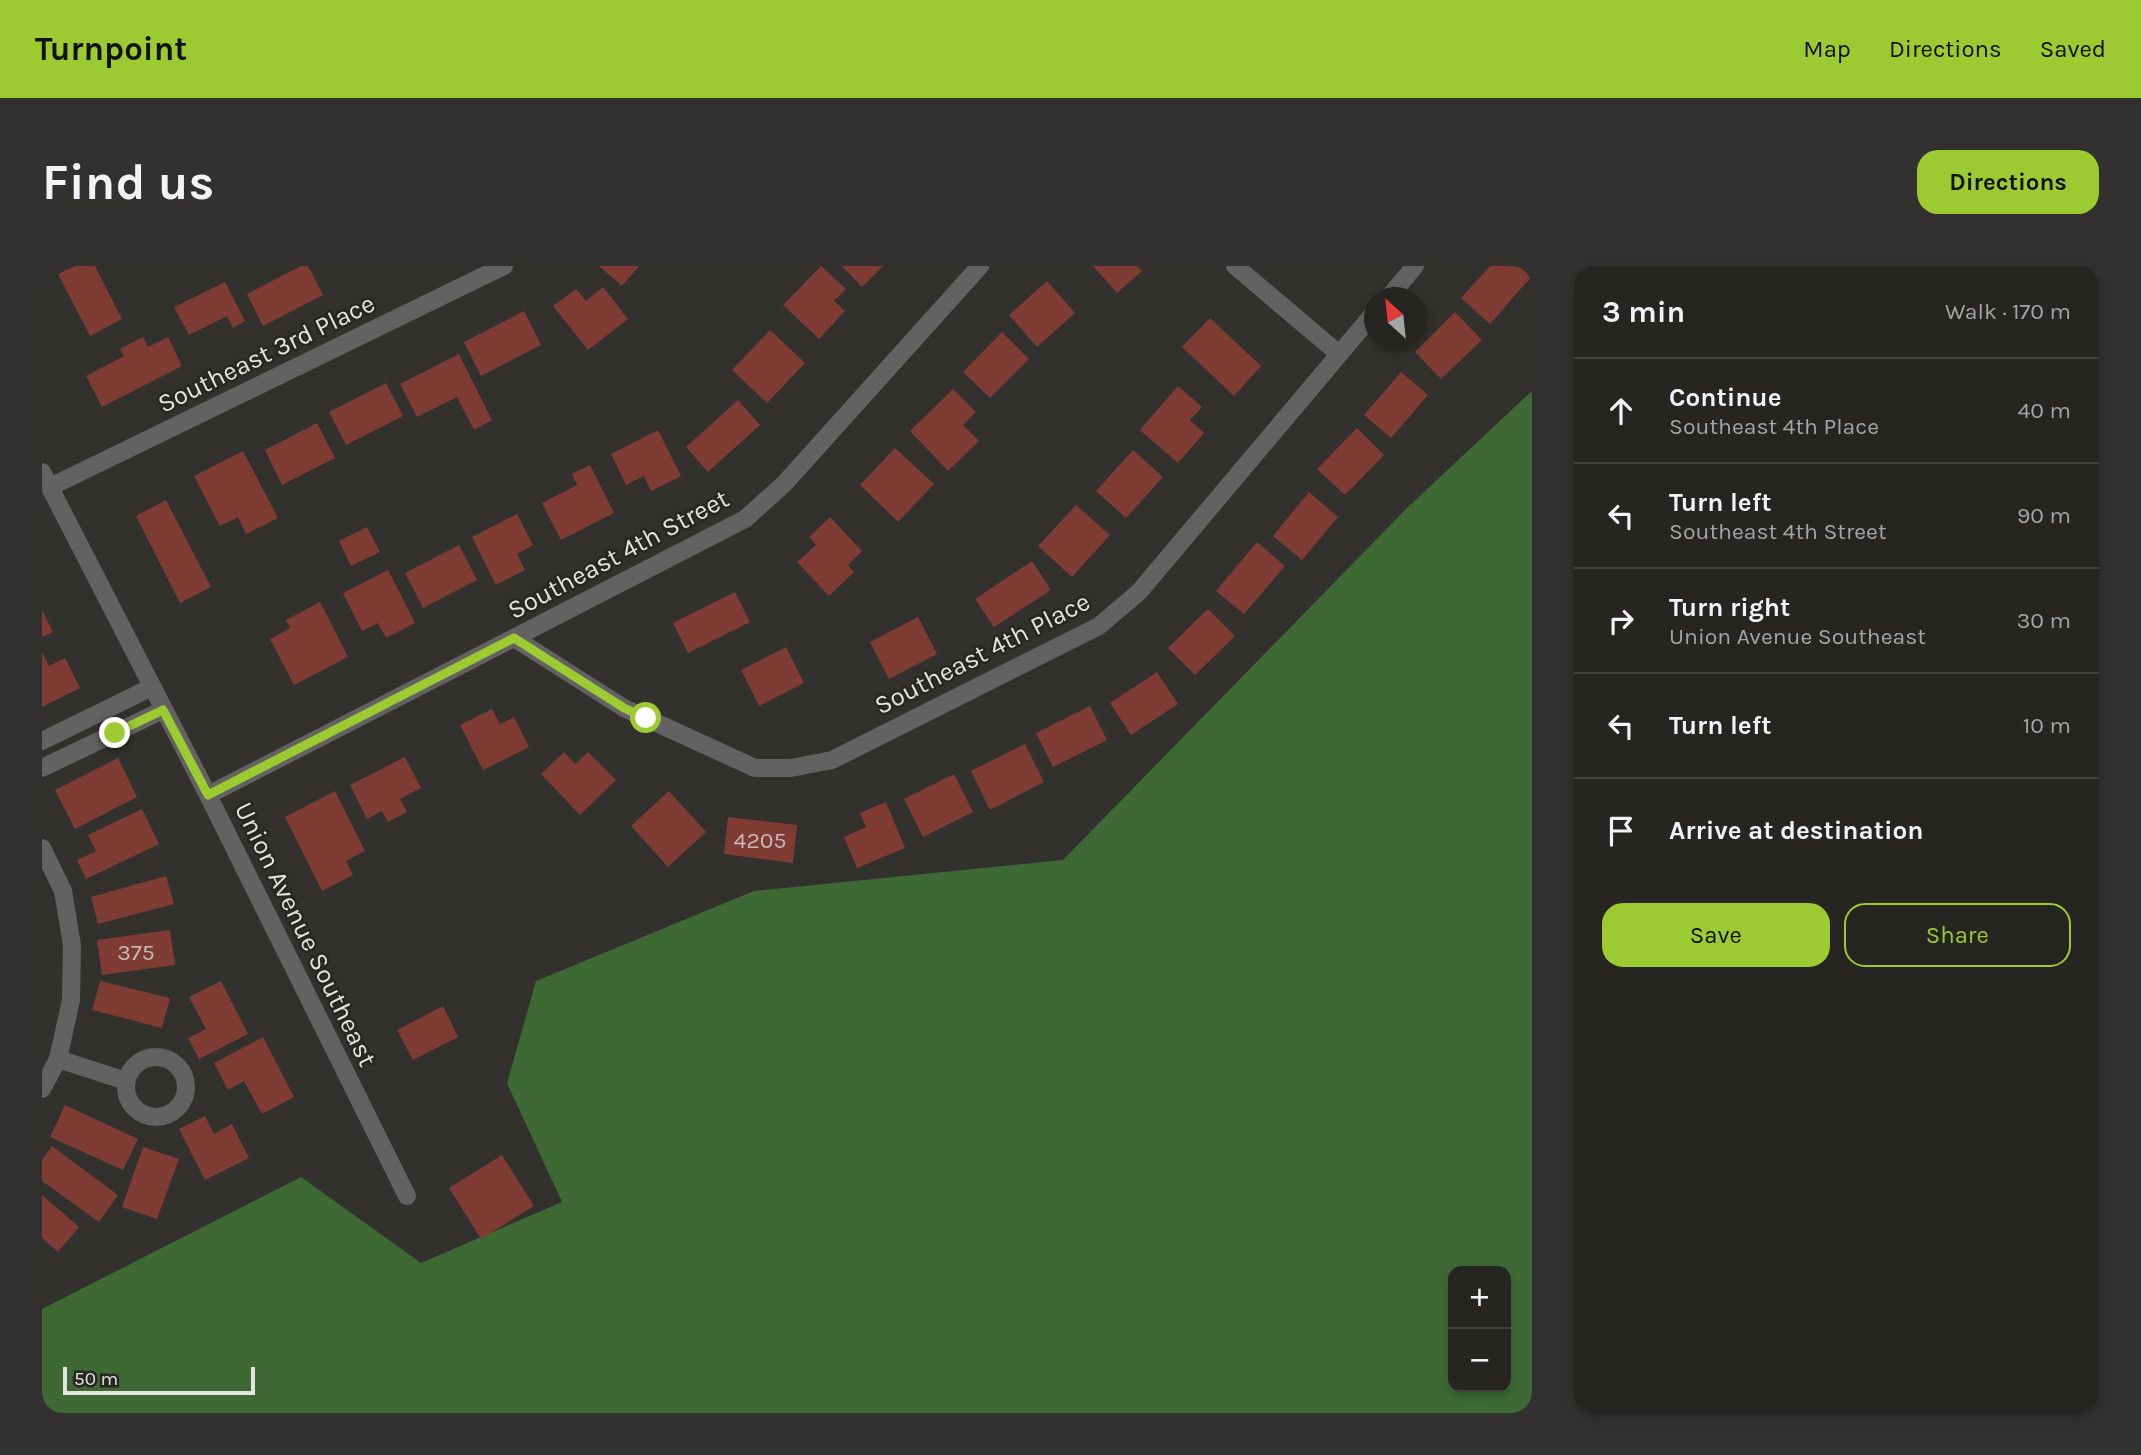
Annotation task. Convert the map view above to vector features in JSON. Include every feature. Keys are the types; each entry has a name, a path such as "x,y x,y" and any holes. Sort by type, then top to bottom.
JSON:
{"street":[{"name":"Southeast 3rd Place","path":"46,480 504,266"},
{"name":"Southeast 4th Street","path":"208,795 745,519 784,484 980,266"},
{"path":"1235,266 1339,354"},
{"path":"1397,287 1415,266"},
{"name":"Southeast 4th Place","path":"514,638 624,708 755,768 791,768 832,760 1099,626 1139,592 1364,325"},
{"name":"Union Avenue Southeast","path":"46,480 208,795 407,1196"},
{"path":"42,741 152,687"},
{"path":"42,768 163,710"},
{"path":"42,848 63,891 72,945 71,1000 58,1059 42,1089"},
{"path":"58,1059 126,1081"}],"green space":[{"path":"1532,391 1532,1413 42,1413 42,1309 301,1177 421,1263 562,1202 507,1083 536,981 754,891 1063,860 1407,508"}],"building":[{"path":"75,266 95,266 122,319 90,336 58,274"},
{"path":"301,266 308,266 323,295 263,326 247,294"},
{"path":"599,266 639,266 622,286"},
{"path":"821,266 846,289 834,301 845,311 819,339 783,305"},
{"path":"842,266 883,266 862,287"},
{"path":"1093,266 1137,266 1142,271 1117,293"},
{"path":"1490,266 1521,266 1532,276 1490,324 1461,298"},
{"path":"1047,281 1075,313 1037,347 1009,315"},
{"path":"225,282 245,321 233,328 227,316 189,335 174,307"},
{"path":"603,287 628,319 588,350 553,306 576,289 586,301"},
{"path":"524,311 541,345 481,376 464,342"},
{"path":"1455,312 1482,340 1441,379 1415,352 1427,350 1427,340"},
{"path":"1210,318 1261,366 1234,396 1182,347"},
{"path":"770,330 805,363 767,403 732,370"},
{"path":"1002,332 1029,359 990,398 963,372"},
{"path":"143,337 148,347 168,337 182,366 102,407 86,376 124,356 120,349"},
{"path":"459,354 492,420 474,430 457,397 417,417 400,384"},
{"path":"1401,372 1428,395 1391,438 1364,415"},
{"path":"386,383 403,416 346,445 329,412"},
{"path":"1178,386 1202,407 1190,420 1204,433 1178,463 1140,430"},
{"path":"953,389 976,412 963,425 979,441 948,471 910,431"},
{"path":"738,400 760,425 708,472 686,447"},
{"path":"317,423 335,458 282,485 265,450"},
{"path":"1357,428 1384,455 1345,495 1317,469"},
{"path":"658,430 681,476 651,491 644,476 626,485 611,454"},
{"path":"895,448 934,484 898,522 860,485"},
{"path":"1133,450 1163,477 1126,518 1096,491"},
{"path":"243,451 278,518 246,534 238,517 220,526 194,476"},
{"path":"590,465 614,513 561,540 542,503 577,485 572,474"},
{"path":"1309,492 1338,517 1302,560 1273,536"},
{"path":"166,500 211,587 180,603 136,516"},
{"path":"1076,505 1110,535 1072,577 1038,546"},
{"path":"517,514 533,545 517,554 525,570 496,585 472,537"},
{"path":"830,517 862,551 848,565 854,572 829,596 797,562 816,545 809,537"},
{"path":"367,527 380,552 351,566 339,541"},
{"path":"1257,542 1285,566 1244,614 1216,591"},
{"path":"459,545 477,580 423,608 405,573"},
{"path":"1032,561 1051,590 994,627 975,599"},
{"path":"388,570 415,623 386,638 378,623 362,631 343,593"},
{"path":"735,592 750,622 688,653 673,623"},
{"path":"320,602 348,657 294,685 270,639 290,628 286,620"},
{"path":"1208,609 1235,636 1195,675 1168,648"},
{"path":"42,610 53,632 42,637"},
{"path":"918,617 937,654 889,679 870,642"},
{"path":"786,647 804,683 759,706 741,670"},
{"path":"42,652 49,666 65,658 80,688 42,707"},
{"path":"1157,672 1178,704 1131,735 1110,703"},
{"path":"1090,706 1107,740 1053,767 1036,733"},
{"path":"492,709 500,724 514,717 529,747 483,770 460,725"},
{"path":"1025,744 1044,782 990,810 971,771"},
{"path":"564,752 575,764 588,752 616,780 580,815 541,774"},
{"path":"405,757 421,788 400,799 407,812 388,822 382,811 367,819 350,785"},
{"path":"118,758 137,797 75,829 55,790"},
{"path":"954,774 973,812 923,837 904,799"},
{"path":"335,791 365,851 346,861 353,875 322,891 285,817"},
{"path":"669,791 706,832 668,867 631,826"},
{"path":"886,802 905,848 857,868 844,837 866,827 860,813"},
{"path":"142,809 159,844 86,879 77,860 96,851 88,835"},
{"path":"728,817 797,825 793,863 724,854"},
{"path":"166,876 174,904 98,924 91,897"},
{"path":"170,930 175,965 102,975 97,940"},
{"path":"100,981 170,998 162,1028 92,1010"},
{"path":"221,981 248,1034 199,1059 188,1038 206,1029 189,997"},
{"path":"443,1006 458,1037 413,1060 397,1030"},
{"path":"263,1037 294,1097 262,1114 244,1081 228,1090 214,1063"},
{"path":"65,1105 138,1139 123,1170 50,1137"},
{"path":"205,1116 214,1134 232,1124 249,1158 205,1180 179,1129"},
{"path":"52,1146 118,1195 99,1222 42,1181 42,1160"},
{"path":"143,1147 179,1159 157,1219 122,1207"},
{"path":"502,1155 534,1206 481,1239 449,1188"},
{"path":"42,1195 79,1227 58,1252 42,1238"}],"route":[{"path":"115,733 163,710 208,795 514,638 624,708 646,718"}]}
